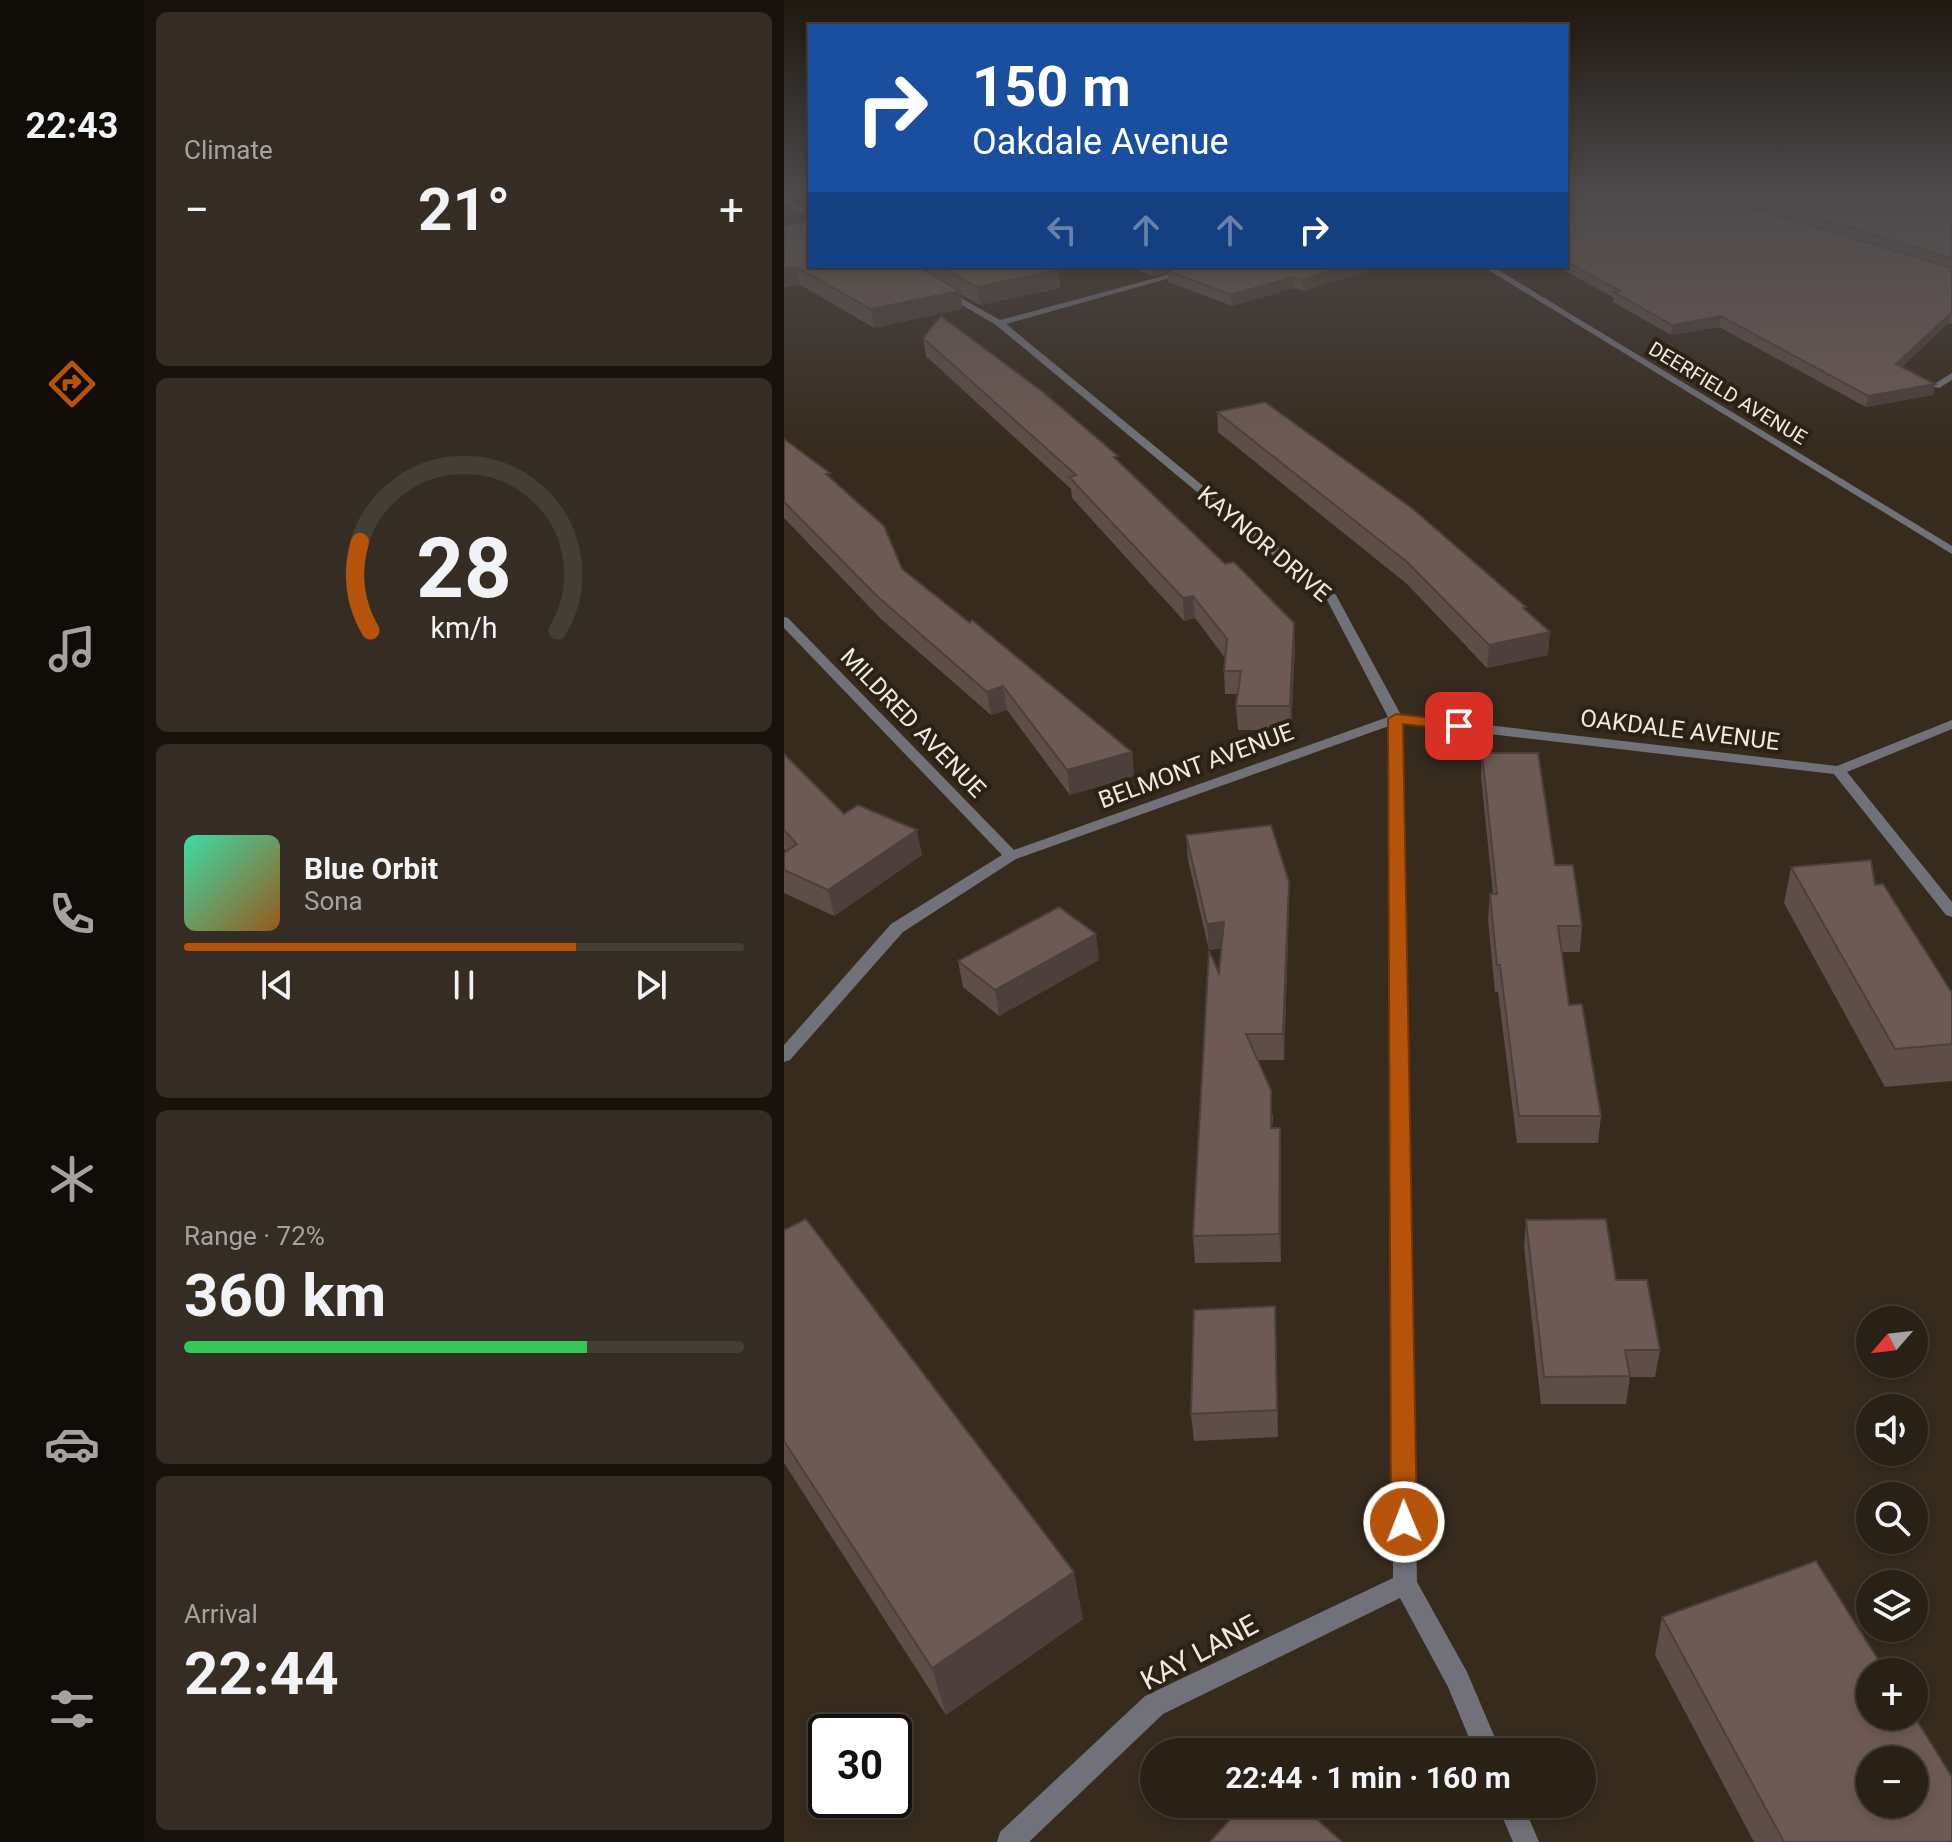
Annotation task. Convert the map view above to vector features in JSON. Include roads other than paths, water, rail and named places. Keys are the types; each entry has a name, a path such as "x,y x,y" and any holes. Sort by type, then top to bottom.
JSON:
{"street":[{"path":"999,323 1165,278"},
{"name":"DEERFIELD AVENUE","path":"1506,278 1952,551"},
{"name":"KAYNOR DRIVE","path":"924,280 999,323 1332,598 1396,719 1405,1584 1458,1680 1482,1738"},
{"path":"1936,386 1952,376"},
{"name":"MILDRED AVENUE","path":"784,621 1011,856"},
{"name":"OAKDALE AVENUE","path":"1396,719 1838,770 1952,724"},
{"name":"BELMONT AVENUE","path":"784,1056 897,928 1011,856 1396,719"},
{"path":"1838,770 1952,912"},
{"name":"KAY LANE","path":"1010,1842 1154,1705 1405,1584"},
{"path":"1516,1818 1526,1842"}]}
